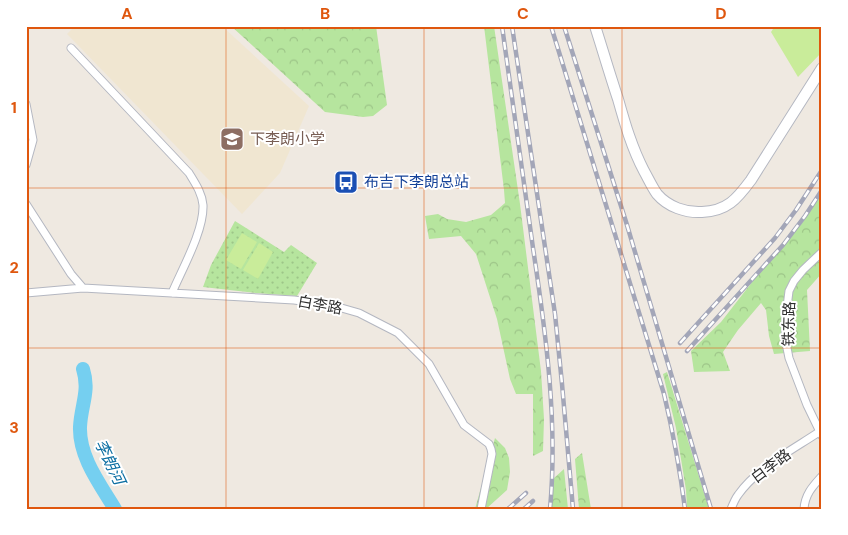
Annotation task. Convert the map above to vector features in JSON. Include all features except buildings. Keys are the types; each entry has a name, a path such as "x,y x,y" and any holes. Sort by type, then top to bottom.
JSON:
{"street":[{"path":"595,26 630,140 641,164 658,194 673,206 688,211 708,212 721,208 739,197 822,68"},
{"path":"71,48 189,173 198,188 203,203 199,232 172,293"},
{"path":"26,104 33,134 26,166"},
{"path":"26,204 71,274 84,288"},
{"name":"铁东路","path":"820,434 806,405 789,358 785,338 789,292 794,281 803,270 822,252"},
{"name":"白李路","path":"26,293 84,288 294,300 331,305 359,313 398,333 429,364 464,425 489,444 492,454 481,509"},
{"name":"白李路","path":"731,509 737,496 750,480 766,467 820,434"},
{"path":"804,509 805,501 811,488 822,476"}],"shaded area":[{"name":"下李朗小学","path":"75,26 222,26 309,106 280,173 242,214 67,34"}],"green space":[{"path":"231,26 376,26 387,105 373,116 363,117 325,112"},
{"path":"484,26 494,26 520,204 541,371 544,419 543,451 533,456 533,394 516,394 510,379 497,319 476,254 461,236 429,239 425,216 438,214 447,219 466,222 491,215 505,203"},
{"path":"775,26 822,26 822,52 798,77 771,32"},
{"path":"822,192 822,273 807,290 810,351 774,354 769,336 766,310 761,303 738,330 723,352 730,371 694,372 691,351 721,322"},
{"path":"235,221 284,252 291,245 317,263 297,296 203,287 211,265"},
{"path":"242,233 257,242 241,269 226,260"},
{"path":"259,243 273,252 258,279 243,270"},
{"path":"667,372 709,509 687,509 686,490 676,428 663,374"},
{"path":"495,438 505,448 509,458 510,472 507,490 486,509 475,509"},
{"path":"582,453 591,509 579,509 575,459"},
{"path":"564,469 568,509 551,509 553,479"}],"waterway":[{"name":"李朗河","path":"83,369 86,384 80,427 83,449 97,480 115,509"}],"railway":[{"path":"502,26 546,345 553,444 550,509"},
{"path":"512,26 555,314 573,509"},
{"path":"551,26 664,394 676,451 685,509"},
{"path":"564,26 627,225 711,509"},
{"path":"680,343 775,238 822,170"},
{"path":"687,351 783,245 822,190"},
{"path":"508,509 526,493"},
{"path":"524,509 533,501"}],"place":[{"name":"下李朗小学","path":"232,139"},
{"name":"布吉下李朗总站","path":"346,182"}]}
